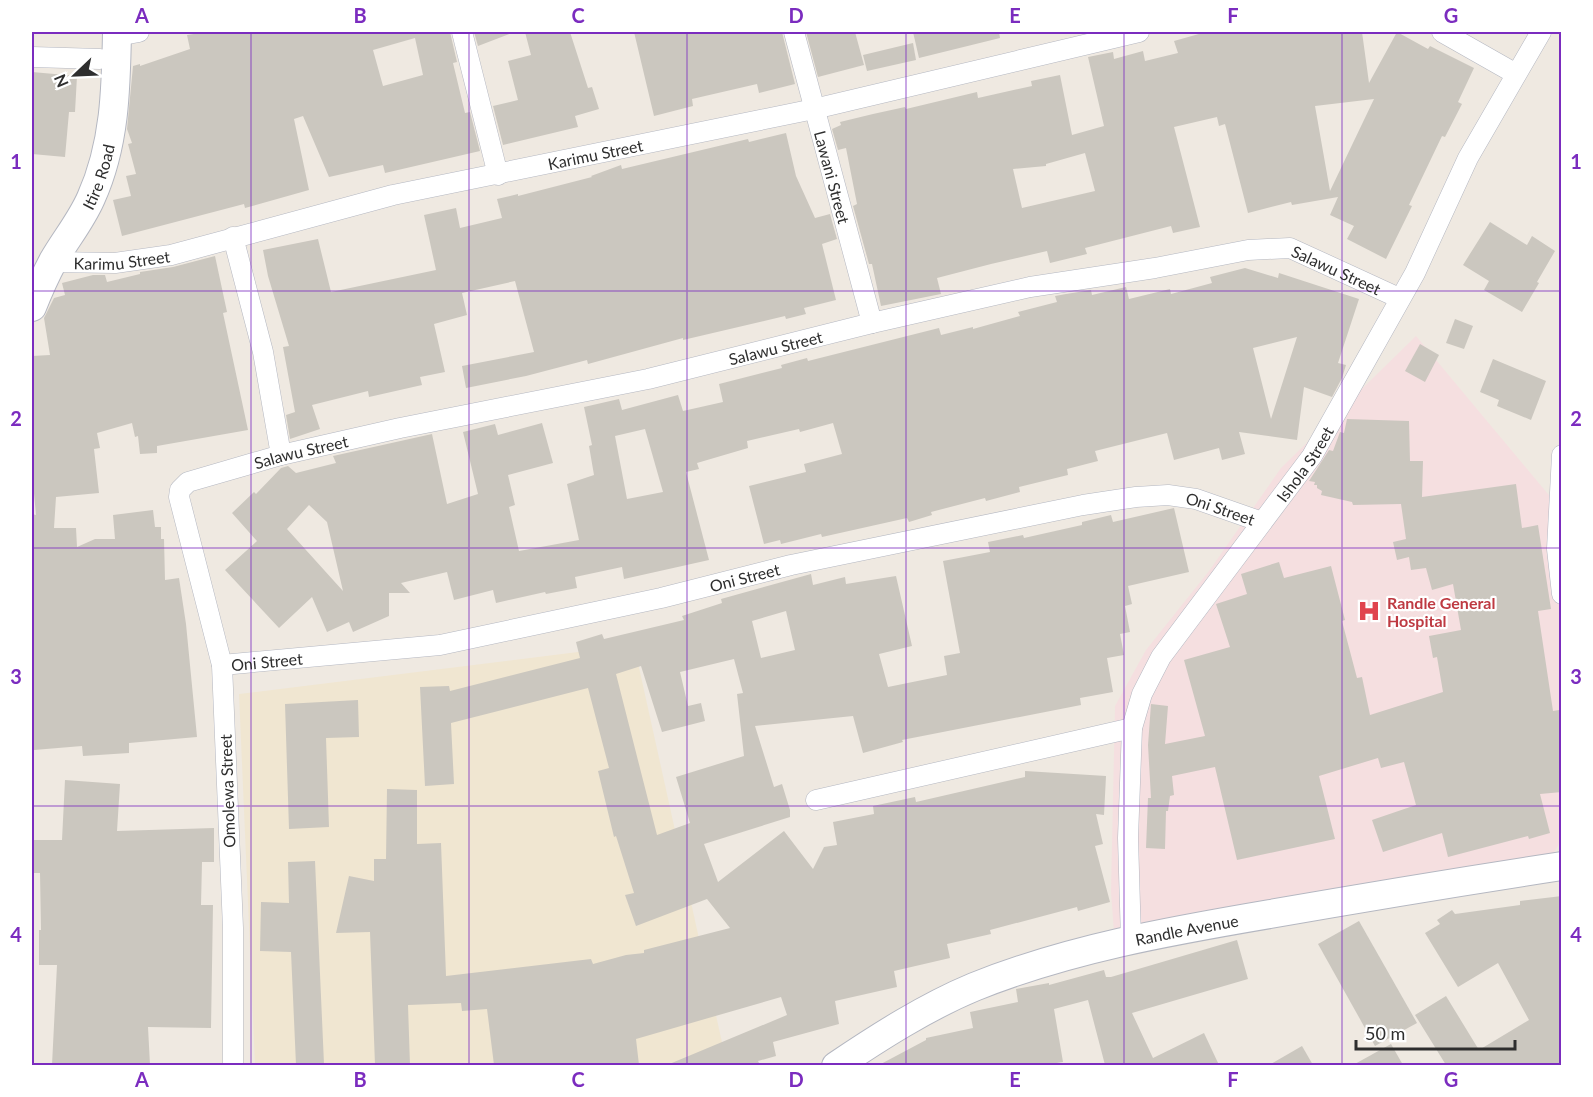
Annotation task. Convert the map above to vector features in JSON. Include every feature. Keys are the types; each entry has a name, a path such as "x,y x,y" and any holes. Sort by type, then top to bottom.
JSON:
{"street":[{"path":"462,32 498,175"},
{"name":"Lawani Street","path":"794,32 872,322"},
{"name":"Karimu Street","path":"42,265 115,263 171,255 393,195 814,109 1139,32"},
{"path":"1442,32 1516,74"},
{"name":"Ishola Street","path":"1131,940 1128,838 1132,728 1142,694 1161,657 1312,456 1414,273 1468,158 1541,32"},
{"path":"32,57 114,38"},
{"name":"Itire Road","path":"32,307 42,265 91,200 104,165 113,122 117,69 114,38"},
{"path":"233,237 263,352 281,455"},
{"name":"Salawu Street","path":"185,522 179,497 180,490 188,482 281,455 399,428 648,379 872,322 1030,287 1155,268 1248,250 1290,248 1399,298"},
{"path":"1562,455 1557,549 1562,594"},
{"name":"Oni Street","path":"222,665 440,645 661,598 791,566 1083,505 1136,497 1168,495 1196,499 1262,522"},
{"name":"Omolewa Street","path":"185,522 222,665 233,927 233,1065"},
{"path":"816,800 1132,728"},
{"name":"Randle Avenue","path":"836,1065 912,1018 973,987 1042,963 1131,940 1213,923 1562,866"}],"shaded area":[{"name":"Randle General Hospital","path":"1416,336 1558,506 1562,531 1561,840 1551,858 1115,945 1111,892 1115,706 1146,650 1209,571 1281,468"},
{"path":"634,645 727,1065 255,1065 239,694"}],"building":[{"path":"207,32 450,32 457,62 453,63 465,113 470,112 480,151 385,173 383,165 329,177 303,116 294,119 309,190 245,208 244,204 122,236 113,200 131,196 126,176 136,174 128,144 132,143 127,129 133,66 140,64 140,66 190,49 187,35","holes":["415,38 423,75 383,86 373,50"]},
{"path":"474,32 512,32 512,33 478,46"},
{"path":"525,32 570,32 588,88 592,87 599,109 575,116 578,127 503,145 493,106 518,100 508,61 531,55"},
{"path":"634,32 782,32 795,84 759,93 757,84 692,99 693,106 654,116"},
{"path":"806,32 855,32 864,65 818,77"},
{"path":"913,32 999,32 1000,38 919,58"},
{"path":"1206,32 1362,32 1369,83 1397,32 1428,49 1430,46 1474,68 1458,102 1462,104 1445,137 1442,136 1386,259 1347,239 1354,226 1330,215 1338,197 1292,205 1291,202 1248,213 1225,124 1219,126 1217,117 1174,127 1200,227 1173,233 1171,226 1085,248 1087,254 1050,263 1047,251 991,264 937,278 941,294 881,306 872,264 869,264 853,206 857,204 846,148 838,150 832,129 841,125 840,122 873,114 905,107 906,109 977,92 978,98 1032,86 1031,81 1060,75 1072,135 1104,126 1088,57 1113,52 1114,59 1143,51 1145,61 1178,53 1174,41","holes":["1374,99 1330,191 1315,106","1085,153 1095,191 1022,208 1013,169 1046,166 1046,164"]},
{"path":"913,43 916,60 867,71 863,55"},
{"path":"32,72 77,76 75,112 69,112 65,157 32,154"},
{"path":"786,133 796,176 815,218 830,214 837,239 822,244 836,300 804,308 806,314 786,319 785,316 683,340 683,338 588,364 587,360 526,376 466,388 462,366 534,352 515,281 462,293 467,315 434,324 445,372 420,377 422,385 369,397 368,391 312,405 320,429 290,439 286,415 295,412 283,347 289,346 268,276 263,250 318,239 331,292 436,270 424,215 456,208 460,228 502,218 497,199 518,194 518,196 592,177 621,165 622,169 748,139 749,142"},
{"path":"1490,222 1527,245 1532,236 1555,251 1522,312 1484,290 1489,281 1463,265"},
{"path":"215,256 227,312 223,313 248,430 157,446 157,453 140,454 138,436 135,437 132,423 97,433 100,448 94,449 99,493 56,497 54,528 76,528 77,547 95,539 115,539 113,515 153,510 155,527 161,527 161,539 164,539 165,580 179,578 197,737 129,743 129,753 83,756 82,746 34,750 32,514 36,515 32,472 32,356 50,355 44,318 54,298 65,295 62,283 93,275 105,275 107,282 140,274 140,272 173,267"},
{"path":"1245,268 1278,278 1279,273 1359,299 1338,363 1346,365 1342,378 1332,397 1304,387 1297,440 1239,432 1245,454 1222,460 1219,448 1174,460 1167,433 1095,451 1098,461 1067,469 1068,475 1019,487 1020,492 986,501 985,498 931,512 932,515 909,522 907,518 822,537 821,534 781,544 780,540 764,544 749,486 806,472 804,464 842,454 833,423 800,432 799,429 747,441 748,448 697,463 699,469 686,472 709,560 624,579 622,567 575,577 577,588 546,594 545,592 496,603 493,590 454,600 447,572 401,583 410,593 389,593 389,616 353,632 349,622 327,632 312,597 279,628 225,570 257,541 232,513 254,492 256,494 281,468 288,466 296,473 336,463 333,456 432,434 447,504 478,494 463,432 495,424 498,435 542,423 553,463 508,475 515,505 509,507 519,551 579,540 567,484 594,475 589,446 592,445 584,407 619,399 622,410 678,395 683,411 723,402 719,384 782,368 781,365 807,358 808,361 939,328 941,335 973,327 973,329 1020,316 1018,312 1057,302 1055,296 1091,290 1092,295 1126,287 1129,299 1170,289 1171,294 1212,283 1210,277","holes":["1297,337 1271,419 1253,348","645,429 663,492 627,499 615,436","309,505 327,522 343,591 287,529"]},
{"path":"1455,319 1473,326 1464,349 1446,343"},
{"path":"1420,344 1439,355 1425,382 1405,371"},
{"path":"1493,359 1546,381 1531,420 1497,406 1499,400 1480,392"},
{"path":"1347,419 1409,421 1410,461 1423,461 1422,497 1516,484 1522,528 1538,525 1551,609 1538,611 1553,711 1559,710 1562,731 1562,792 1540,794 1550,833 1529,839 1528,836 1448,857 1442,833 1383,852 1372,820 1416,805 1404,762 1381,768 1378,758 1319,776 1335,839 1237,860 1215,767 1172,776 1174,795 1170,796 1168,811 1166,811 1165,849 1146,848 1148,798 1151,798 1148,745 1151,704 1168,706 1165,744 1205,736 1184,660 1230,647 1216,604 1247,594 1241,574 1279,562 1284,578 1331,566 1345,620 1342,621 1357,678 1362,677 1370,715 1443,692 1437,657 1433,658 1429,636 1461,630 1453,584 1432,590 1426,568 1411,570 1409,557 1397,560 1393,542 1406,539 1401,504 1353,505 1352,502 1321,495 1322,491 1314,485 1315,482 1309,481 1329,450 1333,451 1340,432 1344,433"},
{"path":"1174,508 1189,572 1128,586 1132,604 1125,606 1130,632 1120,634 1124,655 1107,658 1113,692 1080,698 1081,705 902,740 903,742 863,753 853,716 755,726 774,787 782,784 790,817 704,844 718,882 784,831 813,869 824,847 837,845 833,822 874,814 873,806 915,797 916,802 1025,777 1025,771 1106,776 1104,815 1096,814 1103,844 1095,846 1110,902 1078,911 1077,907 990,930 991,934 947,944 950,958 894,971 897,987 835,1001 839,1024 773,1042 776,1056 758,1061 760,1065 667,1065 787,1015 781,997 636,1039 639,1065 494,1065 487,1009 462,1011 461,1003 408,1005 410,1065 375,1065 370,932 336,933 349,876 374,881 374,859 386,859 387,789 417,790 417,844 441,843 446,976 591,959 593,964 626,955 644,953 644,950 730,928 707,899 636,926 625,895 634,893 616,836 614,837 598,771 609,768 588,688 451,723 454,784 425,786 420,687 449,686 450,691 580,658 576,642 602,634 604,639 684,620 682,616 722,603 721,599 811,574 813,585 845,577 846,584 896,576 912,646 879,654 888,687 947,675 944,656 960,653 943,561 990,552 988,542 1023,535 1024,538 1082,525 1082,522 1111,515 1113,522","holes":["786,611 795,650 761,658 752,621","734,659 743,693 737,694 744,756 676,777 690,823 657,835 616,674 641,666 662,732 705,721 701,703 688,706 680,672"]},
{"path":"358,700 359,737 326,738 329,827 289,829 285,704"},
{"path":"65,780 120,784 117,831 214,828 214,862 202,862 201,905 213,905 211,1028 148,1027 150,1065 52,1065 57,965 39,965 40,873 32,873 32,840 62,840"},
{"path":"315,861 324,1064 296,1065 291,952 260,951 261,902 289,903 288,862"},
{"path":"1562,896 1562,1065 1446,1065 1415,1015 1446,996 1479,1050 1529,1020 1498,963 1458,987 1425,933 1440,924 1437,920 1452,910 1455,914 1520,905 1520,901"},
{"path":"1359,921 1417,1023 1375,1046 1318,944"},
{"path":"1237,940 1248,979 1132,1013 1153,1058 1204,1033 1219,1065 1105,1065 1088,1000 1054,1009 1063,1062 1044,1065 879,1065 926,1038 973,1028 970,1012 1018,1002 1016,989 1049,983 1049,985 1104,970 1106,977 1111,977"},
{"path":"1391,1044 1403,1065 1353,1065"},
{"path":"1302,1046 1313,1065 1269,1065"}],"place":[{"name":"Randle General Hospital","path":"1369,611"}]}
